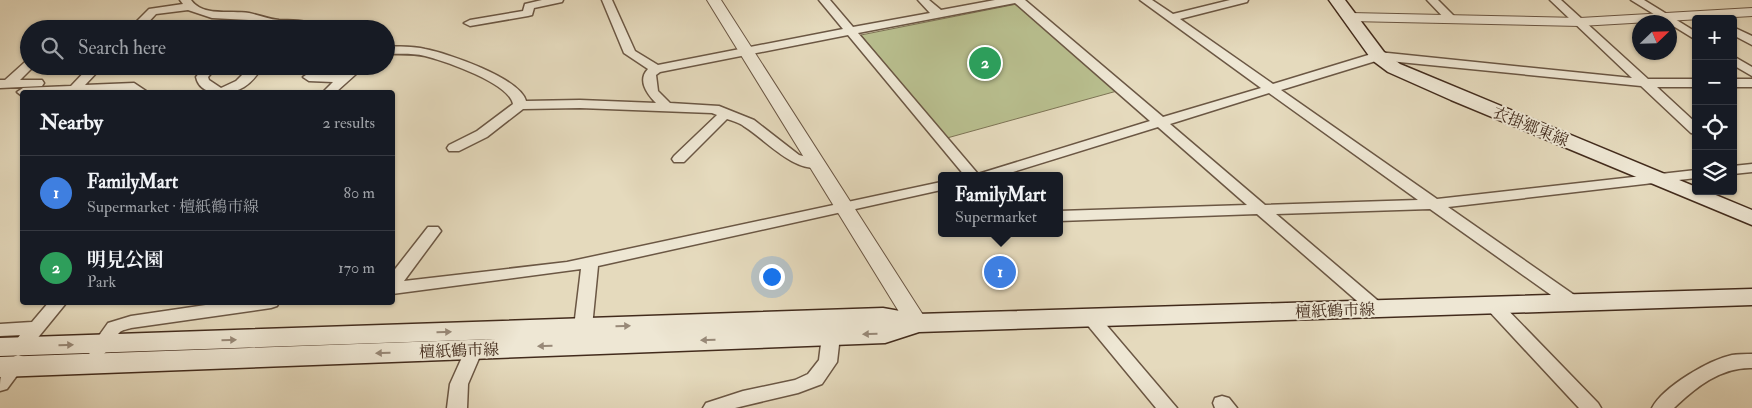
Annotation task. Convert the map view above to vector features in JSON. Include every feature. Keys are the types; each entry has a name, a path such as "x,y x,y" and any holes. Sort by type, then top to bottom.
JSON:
{"main road":[{"name":"衣掛郷東線","path":"1337,0 1378,56 1394,68 1752,218"},
{"name":"檀紙鶴市線","path":"94,354 583,327 882,317 917,323 1752,297"},
{"name":"檀紙鶴市線","path":"14,355 474,349 885,334 917,323"}],"street":[{"path":"470,23 528,13 531,2 558,0"},
{"path":"607,0 630,53 656,69"},
{"path":"714,0 917,323"},
{"path":"824,0 970,172"},
{"path":"924,0 938,14"},
{"path":"664,107 664,103 653,94 650,86 650,74 656,69 1012,0"},
{"path":"1018,0 1377,309"},
{"path":"1145,0 1574,303"},
{"path":"1170,18 1243,0"},
{"path":"1432,0 1451,19"},
{"path":"1555,0 1692,126"},
{"path":"1636,0 1661,15"},
{"path":"144,20 153,11 187,3 197,12 205,14 242,15 263,20"},
{"path":"1726,15 1752,12"},
{"path":"1350,17 1580,22 1632,19"},
{"path":"1677,17 1692,17"},
{"path":"1677,25 1692,34"},
{"path":"1737,32 1752,41"},
{"path":"395,50 424,52 462,64 507,86 518,96 520,105"},
{"path":"997,172 1378,56 1645,83 1692,83"},
{"path":"1737,63 1752,72"},
{"path":"4,84 20,72"},
{"path":"74,90 89,75"},
{"path":"204,75 202,77 203,82 215,90"},
{"path":"225,90 236,87 246,81 250,75"},
{"path":"331,90 349,75"},
{"path":"309,77 344,79"},
{"path":"4,84 46,83 39,90"},
{"path":"1737,83 1752,83"},
{"path":"88,90 134,87 138,90"},
{"path":"454,148 482,134 520,105 580,104 664,107 714,110 725,114 760,130 794,158 818,164"},
{"path":"679,159 725,114"},
{"path":"1063,216 1434,204 1692,174"},
{"path":"395,287 527,273 590,262 938,187"},
{"path":"395,283 433,231"},
{"path":"583,327 590,262"},
{"path":"0,330 14,355 56,305"},
{"path":"94,354 114,327 131,322 234,305"},
{"path":"1494,306 1591,408"},
{"path":"1091,318 1167,408"},
{"path":"713,408 743,398 798,386 815,379 828,362 831,336"},
{"path":"457,408 459,384 474,349"},
{"path":"1668,405 1707,373 1729,362 1752,361"}],"green space":[{"path":"1017,4 1117,91 947,138 861,35"}],"place":[{"name":"明見公園","path":"985,63"},
{"name":"FamilyMart","path":"1000,272"}]}
